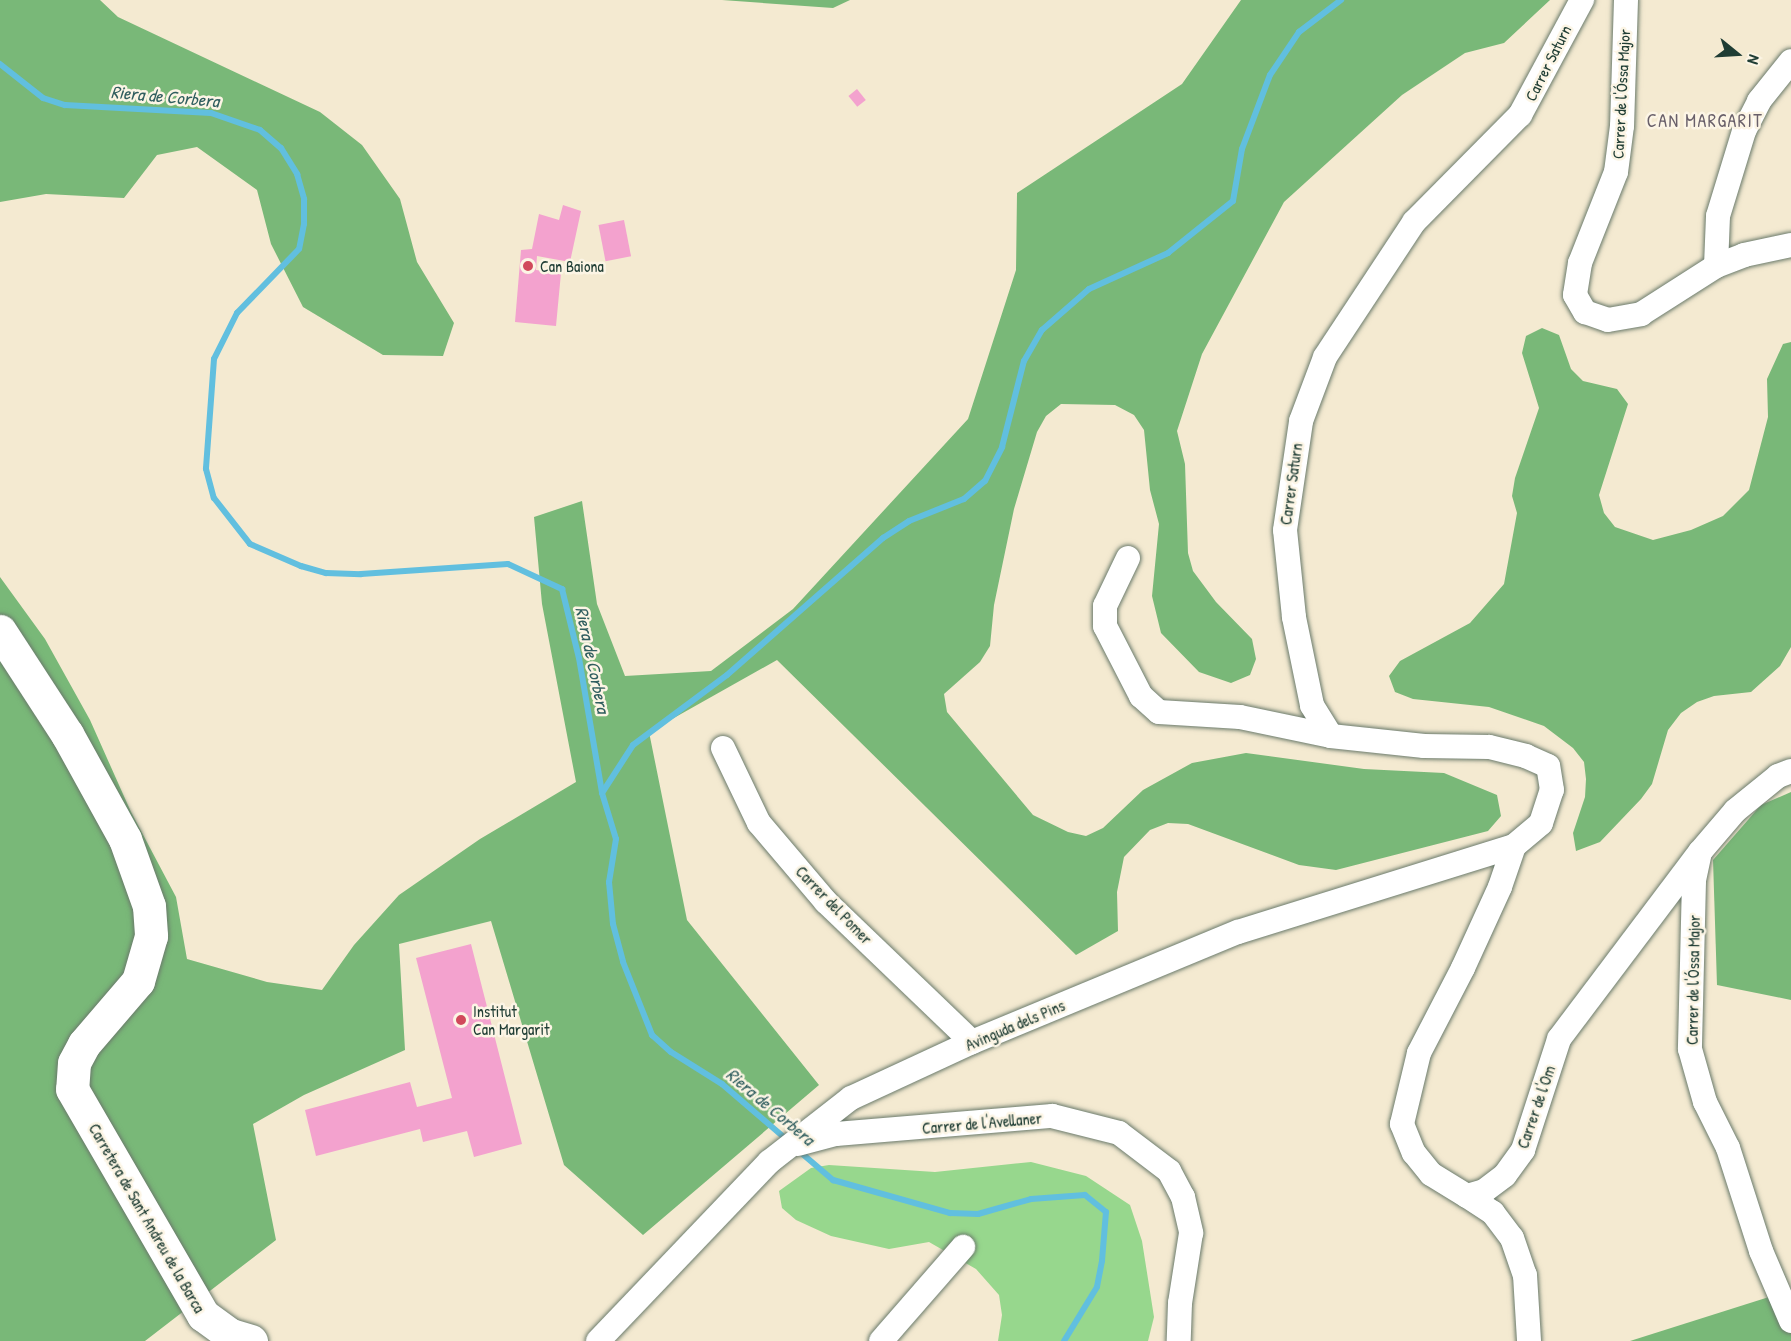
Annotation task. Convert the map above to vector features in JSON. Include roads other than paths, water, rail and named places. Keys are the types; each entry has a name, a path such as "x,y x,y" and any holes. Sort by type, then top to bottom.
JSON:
{"street":[{"name":"Carrer Saturn","path":"1331,736 1312,705 1294,617 1285,530 1301,421 1324,357 1350,314 1414,222 1520,115 1582,0"},
{"name":"Carrer de l'Óssa Major","path":"1626,0 1622,126 1616,172 1580,263 1575,295 1585,312 1608,320 1641,314 1716,266 1743,255 1791,245"},
{"path":"1716,266 1718,216 1743,131 1759,101 1791,61"},
{"path":"1128,558 1105,606 1105,626 1141,696 1159,712 1240,717 1331,736 1424,746 1489,747 1526,756 1548,766 1552,790 1541,823 1514,846 1500,887 1419,1053 1402,1124 1414,1153 1431,1174 1493,1213 1512,1238 1525,1275 1529,1341"},
{"name":"Carretera de Sant Andreu de la Barca","path":"0,631 67,734 125,839 149,906 151,936 138,981 84,1044 74,1063 72,1089 139,1198 182,1285 203,1316 231,1335 251,1341"},
{"name":"Carrer del Pomer","path":"723,748 759,823 819,893 972,1042"},
{"path":"1700,852 1735,811 1778,776 1791,771"},
{"name":"Avinguda dels Pins","path":"598,1341 787,1147 851,1098 972,1042 1238,932 1514,846"},
{"name":"Carrer de l'Óssa Major","path":"1700,852 1695,880 1690,1048 1694,1070 1728,1149 1761,1251 1791,1321"},
{"name":"Carrer de l'Om","path":"1467,1196 1485,1191 1504,1175 1523,1150 1559,1039 1700,852"},
{"name":"Carrer de l'Avellaner","path":"787,1147 836,1134 1052,1116 1119,1133 1169,1171 1183,1197 1191,1233 1180,1303 1179,1341"},
{"path":"881,1341 963,1246"}],"waterway":[{"path":"602,793 633,745 727,675 883,538 909,521 964,499 985,481 1002,447 1024,361 1042,330 1089,289 1168,253 1233,201 1242,149 1270,75 1299,32 1341,0"},
{"name":"Riera de Corbera","path":"0,64 43,98 65,105 211,113 260,130 281,148 297,174 304,199 304,224 299,249 237,313 214,359 206,469 214,498 250,544 301,566 326,573 361,574 508,564 562,589 579,658 602,793 616,839 609,882 613,924 623,962 652,1035 671,1052 722,1084 787,1140"},
{"name":"Riera de Corbera","path":"799,1151 833,1180 950,1213 978,1214 1031,1199 1085,1195 1106,1212 1102,1261 1097,1287 1064,1341"}],"place":[{"name":"Can Baiona","path":"528,266"},
{"name":"Institut Can Margarit","path":"461,1020"}],"district":[{"name":"CAN MARGARIT","path":"1705,121"}]}
